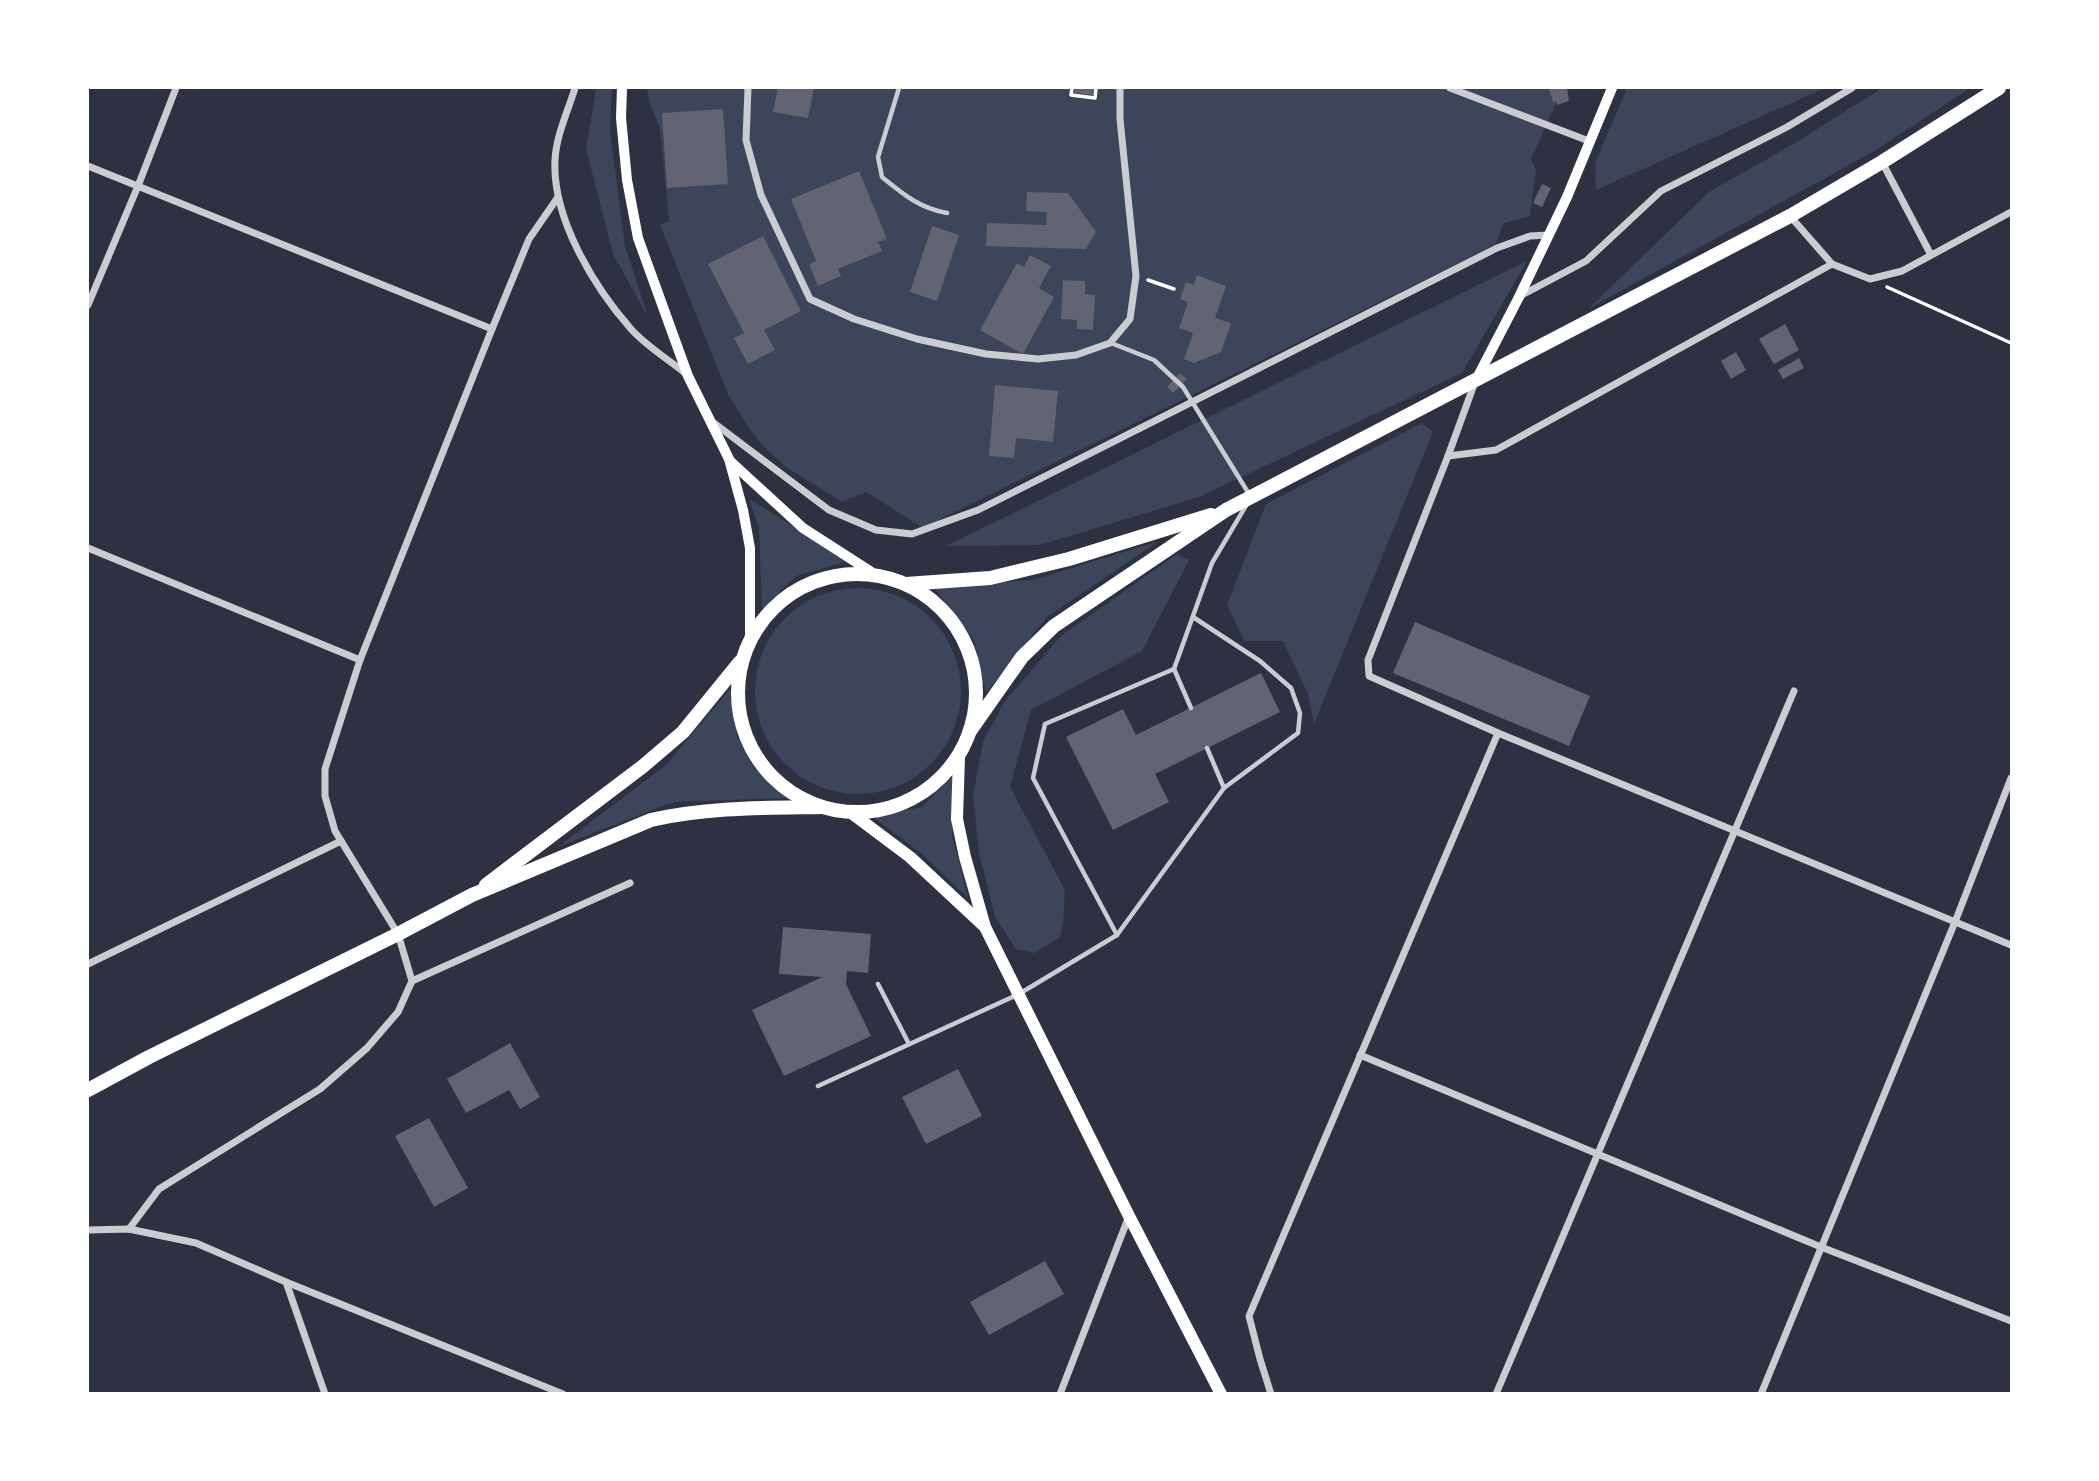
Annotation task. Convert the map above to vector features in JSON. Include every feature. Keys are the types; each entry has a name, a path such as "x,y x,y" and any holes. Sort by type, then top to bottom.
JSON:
{"highway":[{"path":"88,1090 472,895 651,820 720,809 822,807 850,812 882,810 912,799 939,780 959,755 971,731 1022,657 1054,626 1226,510 1790,216 1999,88"},
{"path":"906,584 990,578 1069,559 1226,510"},
{"path":"472,895 673,741 741,660 750,639 772,609 802,587 838,575 876,575 906,584 935,603 958,629 972,662 977,696 971,731"},
{"path":"741,660 737,697 744,734 762,766 789,792 822,807"}],"main road":[{"path":"622,88 621,118 627,180 638,238 688,376 729,459 743,510 750,548 750,639"},
{"path":"1476,380 1549,235 1612,88"},
{"path":"729,459 803,528 876,575"},
{"path":"959,755 957,819 964,857 985,927 1221,1394"},
{"path":"850,812 910,857 985,927"}],"street":[{"path":"88,305 176,88"},
{"path":"575,88 555,160 558,197 566,222 591,277 632,331 688,376"},
{"path":"748,88 746,140 761,195 810,299 854,319 917,339 986,354 1038,359 1076,355 1110,343 1130,318 1136,276 1120,119 1120,88"},
{"path":"1450,88 1589,141"},
{"path":"1519,297 1586,261 1661,191 1787,127 1852,88"},
{"path":"1882,162 1931,256"},
{"path":"88,166 492,329"},
{"path":"129,1229 159,1189 320,1089 367,1048 398,1012 412,981 398,934 335,831 325,796 325,769 360,660 528,239 558,197"},
{"path":"1790,216 1832,264 1870,279 1902,271 2011,212"},
{"path":"710,420 829,510 876,530 912,534 978,510 1497,248 1530,236 1549,235"},
{"path":"1448,456 1496,450 1832,264"},
{"path":"1476,380 1368,660 1369,676 1498,733 2011,945"},
{"path":"88,548 360,660"},
{"path":"1496,1394 1794,691"},
{"path":"1272,1394 1259,1359 1249,1316 1498,733"},
{"path":"1761,1394 1955,922 2011,778"},
{"path":"88,964 341,841"},
{"path":"412,981 630,883"},
{"path":"1360,1055 1821,1247 2011,1321"},
{"path":"1060,1394 1129,1216"},
{"path":"88,1230 129,1229 196,1243 563,1394"},
{"path":"286,1282 325,1394"}],"lane":[{"path":"899,88 878,157 882,177 930,210 947,213"},
{"path":"1110,343 1154,360 1183,387 1251,497 1212,563 1174,669 1191,708"},
{"path":"818,1086 1019,995 1118,935 1224,789 1298,733 1300,713 1291,688 1259,661 1193,617"},
{"path":"1118,935 1033,778 1045,724 1174,669"},
{"path":"1207,748 1224,789"},
{"path":"878,984 909,1044"}],"path":[{"path":"1072,88 1071,95 1095,98 1096,88"},
{"path":"1136,276 1174,289"},
{"path":"1870,279 2011,343"}],"shaded area":[{"path":"596,88 612,88 610,131 625,246 648,317 613,254 586,149"},
{"path":"647,88 1563,88 1531,159 1536,169 1530,216 1504,223 1495,245 923,528 866,492 842,502 787,468 763,446 747,425 728,394 660,225 669,221 660,128 649,102"},
{"path":"1627,88 1825,88 1596,190 1595,163"},
{"path":"1882,88 1970,88 1876,150 1588,309 1709,192 1797,142"},
{"path":"1527,261 1462,373 1199,497 1040,545 946,546"},
{"path":"1422,423 1433,432 1314,724 1308,694 1283,641 1244,641 1227,605 1266,504"},
{"path":"749,499 845,562 796,576 762,609 759,528"},
{"path":"1159,541 1047,617 986,693 974,640 933,586 1033,580"},
{"path":"1177,554 1189,560 1142,651 1031,710 1010,787 1065,890 1063,922 1060,937 1034,953 1016,949 995,917 979,853 973,796 983,742 1004,702 1062,635"},
{"path":"858,588 897,596 915,605 931,618 944,634 953,652 961,691 953,730 944,748 931,764 915,777 897,786 858,794 819,786 801,777 785,764 772,748 763,730 755,691 763,652 772,634 785,618 801,605 819,596"},
{"path":"730,689 737,737 755,769 788,798 673,802 558,847 666,765"},
{"path":"953,776 952,835 968,898 922,854 873,817 922,807"}],"building":[{"path":"778,88 814,88 808,118 773,112"},
{"path":"1075,88 1094,88 1093,95 1074,93"},
{"path":"1549,88 1567,88 1569,101 1557,105 1556,101 1553,102"},
{"path":"723,109 728,184 667,188 662,113"},
{"path":"859,171 887,239 878,242 882,251 838,269 841,276 818,286 809,264 816,261 791,199"},
{"path":"1542,184 1551,188 1542,207 1533,203"},
{"path":"1027,192 1068,193 1096,232 1086,249 986,246 987,223 1046,225 1047,212 1026,211"},
{"path":"932,226 959,235 937,301 910,292"},
{"path":"763,236 801,311 764,330 775,350 748,364 734,338 744,333 708,264"},
{"path":"1030,255 1051,266 1039,288 1054,297 1023,354 980,330 1017,263 1024,267"},
{"path":"1197,275 1226,286 1215,318 1231,323 1221,352 1194,363 1184,359 1193,333 1179,328 1188,302 1180,299 1186,282 1194,285"},
{"path":"1063,280 1085,281 1085,294 1095,295 1093,330 1077,329 1077,320 1061,319"},
{"path":"1785,324 1799,350 1774,364 1759,339"},
{"path":"1736,352 1746,370 1731,379 1721,361"},
{"path":"1799,358 1804,368 1783,379 1778,370"},
{"path":"1180,373 1187,379 1173,393 1167,387"},
{"path":"995,385 1058,391 1053,442 1016,438 1014,458 989,456"},
{"path":"1415,622 1590,696 1569,746 1393,673"},
{"path":"1261,673 1280,712 1155,774 1169,802 1113,830 1066,737 1123,709 1136,735"},
{"path":"783,927 871,934 868,973 847,971 846,984 871,1036 784,1076 752,1010 822,977 779,974"},
{"path":"510,1043 540,1097 520,1109 509,1090 466,1113 447,1079"},
{"path":"958,1069 982,1116 926,1144 902,1097"},
{"path":"429,1118 468,1188 434,1207 395,1136"},
{"path":"1045,1261 1064,1294 989,1335 970,1302"}]}
